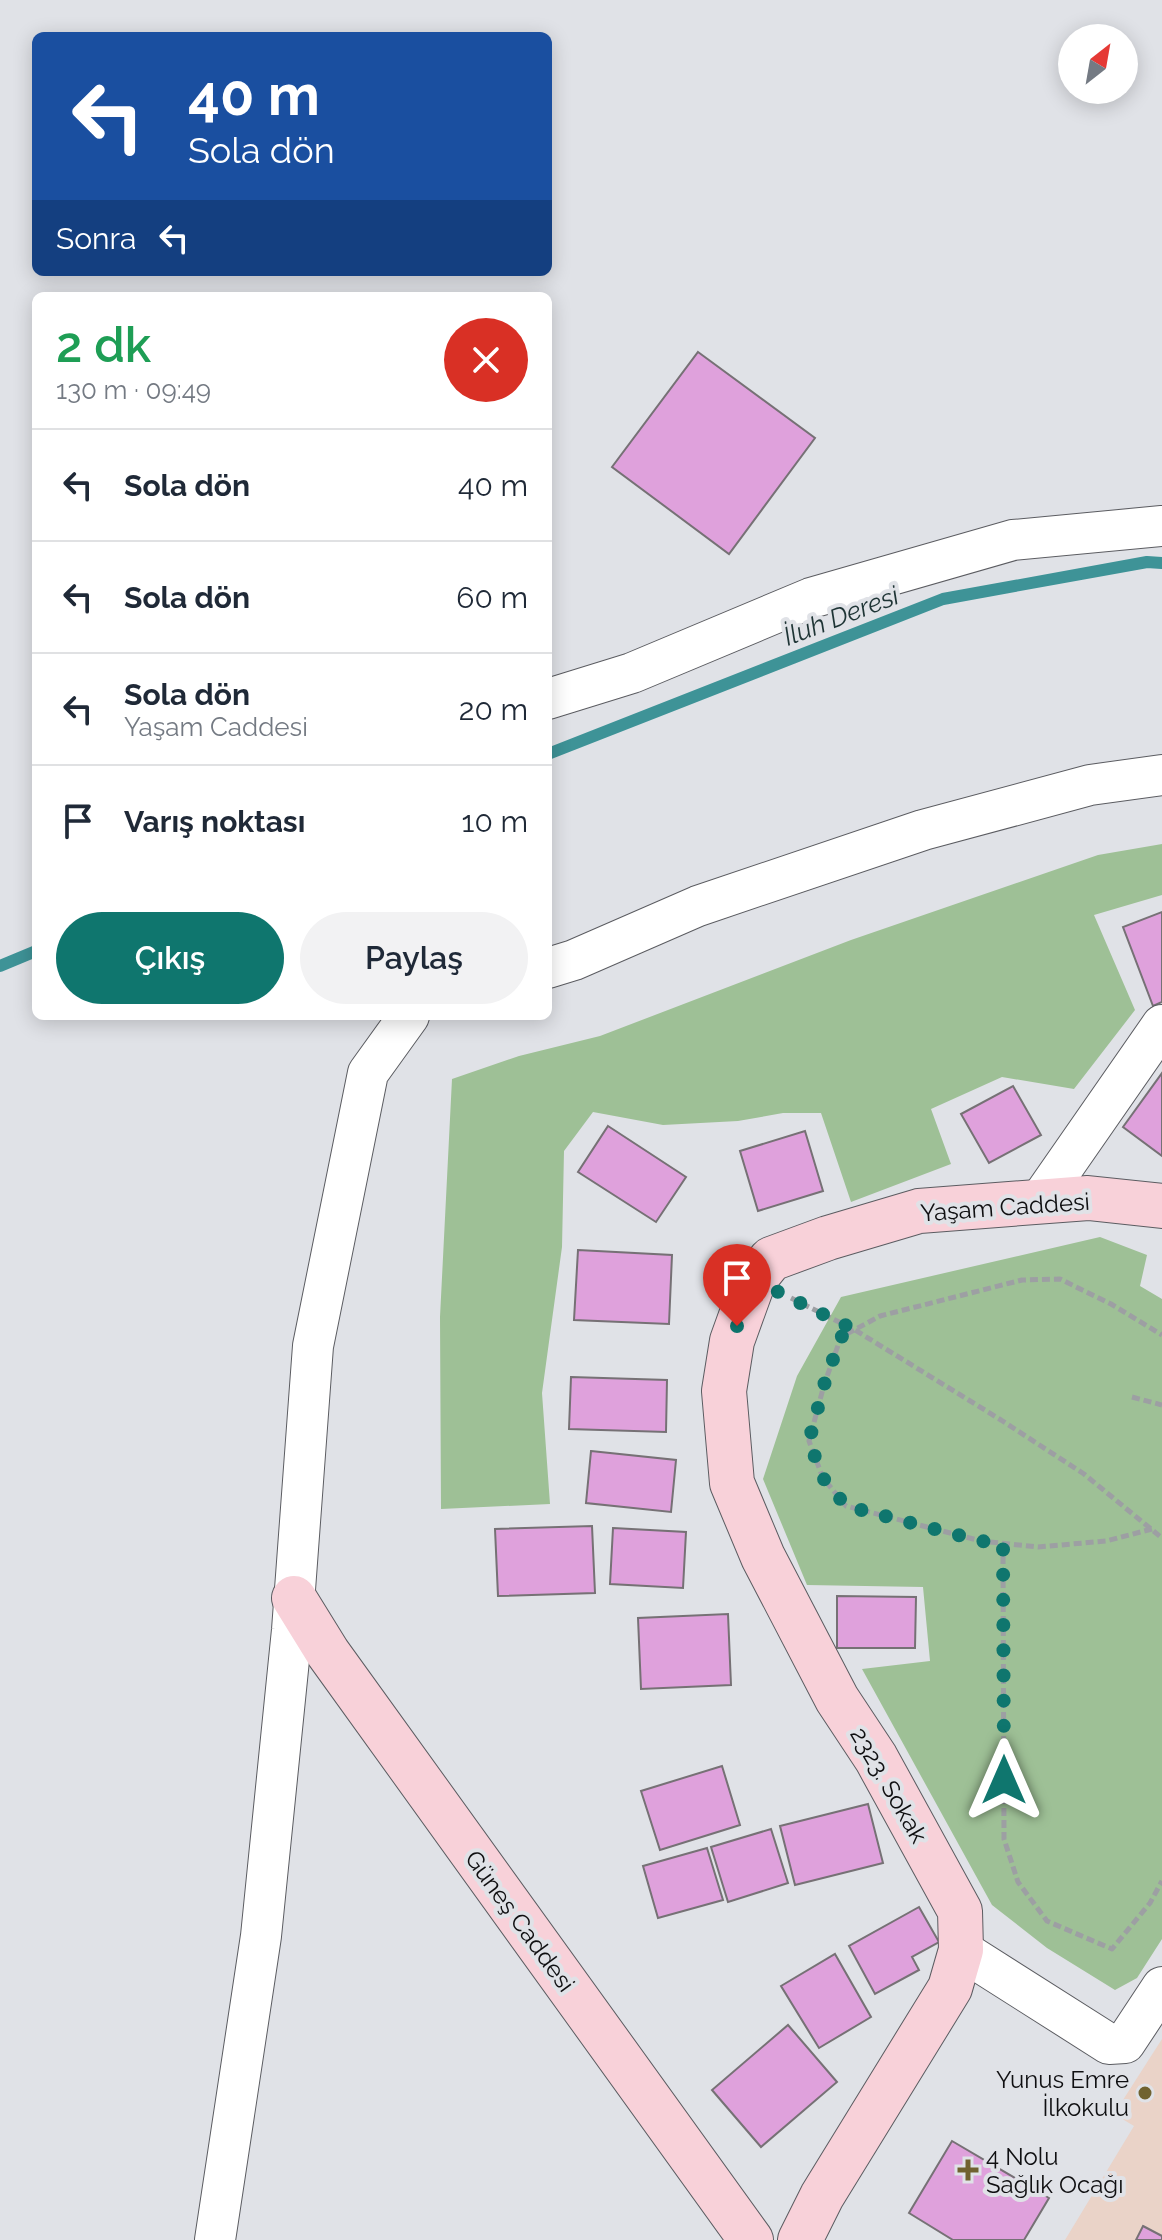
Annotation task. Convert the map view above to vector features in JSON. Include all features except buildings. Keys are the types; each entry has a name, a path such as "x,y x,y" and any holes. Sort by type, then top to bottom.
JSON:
{"street":[{"path":"552,698 632,673 811,598 1013,540 1162,526"},
{"path":"552,967 698,906 923,830 1090,785 1162,775"},
{"path":"215,2240 261,1936 294,1598 313,1346 368,1073 406,1020"},
{"path":"1039,1202 1162,1025"},
{"name":"Yaşam Caddesi","path":"748,1295 771,1259 919,1211 1088,1198 1162,1206"},
{"name":"2323. Sokak","path":"748,1295 732,1341 724,1391 732,1483 763,1557 837,1699 876,1758 960,1911 961,1950 950,1988 822,2196 800,2240"},
{"name":"Güneş Caddesi","path":"294,1598 328,1653 751,2240"},
{"path":"961,1950 1109,2044 1125,2043 1162,1987"}],"path":[{"path":"1152,1529 1106,1541 1038,1547 981,1541 846,1506 823,1478 809,1441 841,1337 880,1316 1022,1280 1060,1279 1111,1304 1162,1335"},
{"path":"748,1295 855,1330 1084,1474 1162,1538"},
{"path":"1132,1397 1162,1405"},
{"path":"1003,1544 1004,1839 1018,1882 1047,1921 1112,1949 1150,1903 1162,1881"}],"shaded area":[{"path":"1162,2039 1162,2240 1065,2240 1134,2126 1114,2114"}],"green space":[{"path":"1162,844 1162,895 1094,915 1135,1010 1074,1089 1002,1077 931,1109 951,1164 851,1202 821,1113 783,1113 738,1121 663,1125 593,1112 564,1151 562,1247 542,1393 550,1504 441,1509 440,1317 452,1079 519,1056 600,1036 851,940 1098,855"},
{"path":"1100,1237 1147,1255 1140,1286 1162,1299 1162,1939 1137,1978 1115,1990 1047,1948 992,1905 862,1669 930,1661 923,1587 807,1585 763,1479 797,1376 841,1297"}],"waterway":[{"name":"İluh Deresi","path":"552,752 943,599 1147,562 1162,563"},
{"name":"İluh Deresi","path":"0,966 32,953"}],"place":[{"name":"Yunus Emre İlkokulu","path":"1145,2093"},
{"name":"4 Nolu Sağlık Ocağı","path":"968,2170"}],"route":[{"path":"737,1326 754,1280 855,1330 841,1337 809,1441 823,1478 846,1506 913,1525 1003,1544 1004,1780"}]}
